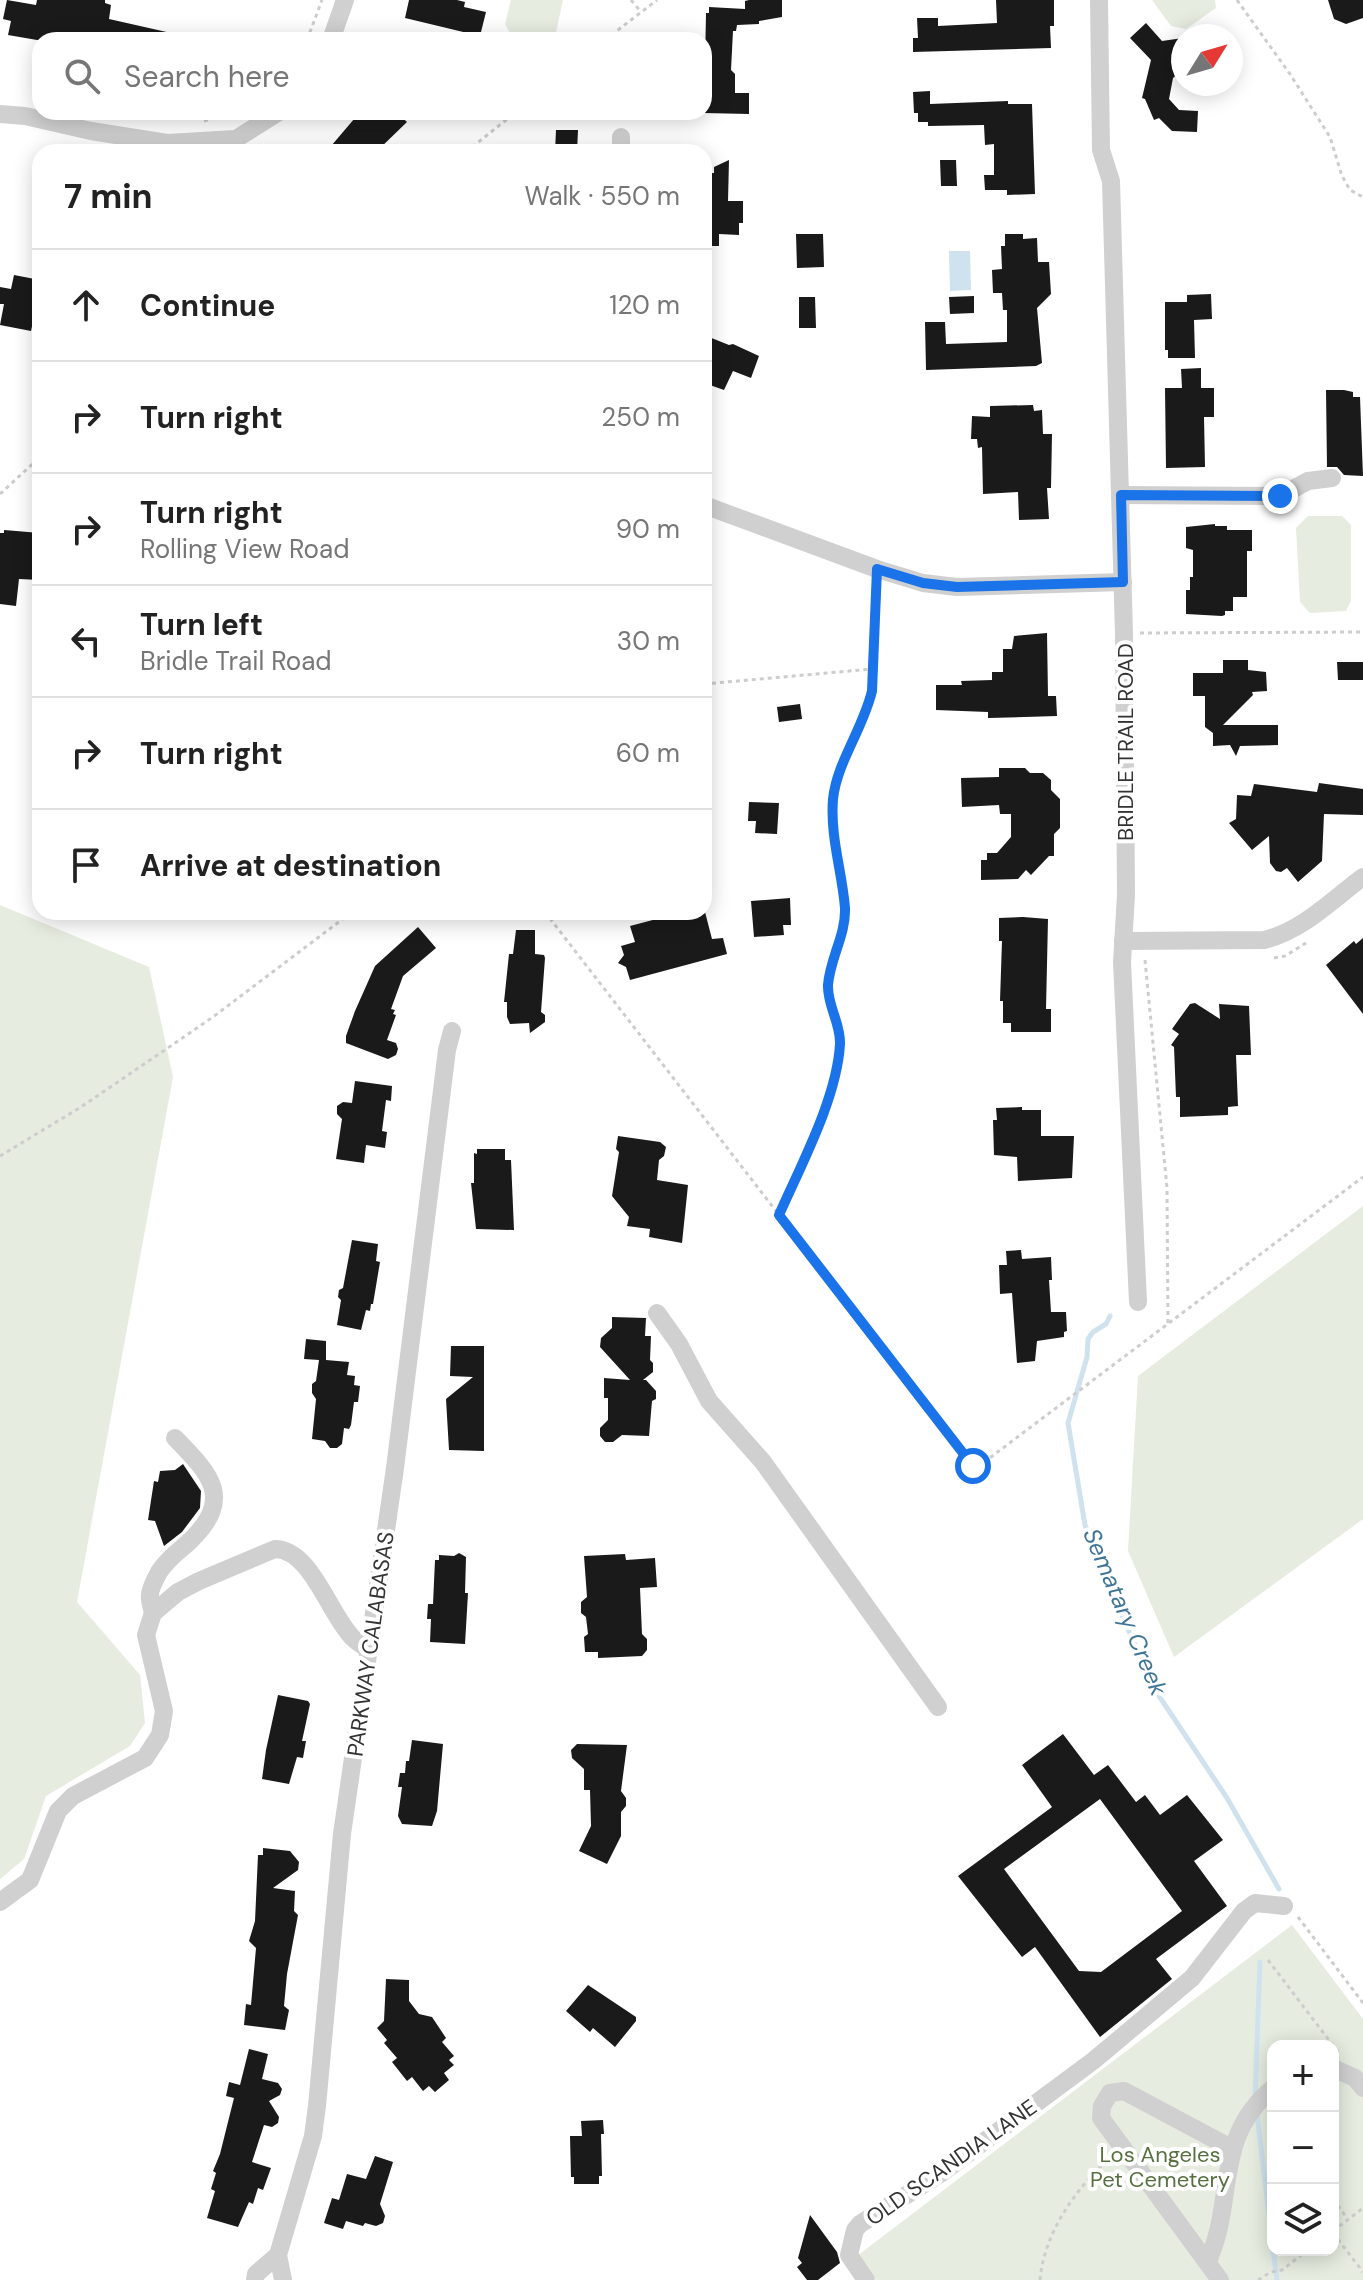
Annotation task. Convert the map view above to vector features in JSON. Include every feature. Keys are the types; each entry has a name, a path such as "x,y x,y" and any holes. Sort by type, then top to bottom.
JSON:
{"street":[{"path":"334,32 345,0"},
{"name":"BRIDLE TRAIL ROAD","path":"1099,0 1101,150 1111,181 1121,495 1126,895 1122,962 1138,1302"},
{"path":"0,114 32,117"},
{"path":"46,120 167,143 203,144"},
{"path":"240,144 269,120"},
{"path":"1121,495 1280,496 1308,481 1332,478"},
{"path":"712,508 923,583 957,587 1123,582"},
{"path":"1123,941 1264,940 1281,936 1363,877"},
{"name":"PARKWAY CALABASAS","path":"283,2280 278,2255 313,2136 341,1848 452,1031"},
{"path":"657,1313 679,1344 709,1401 763,1462 938,1707"},
{"path":"0,1902 30,1880 58,1811 73,1796 145,1758 160,1735 164,1711 146,1635 153,1613 149,1594 167,1561 212,1516 215,1499 211,1482 175,1438"},
{"path":"153,1613 178,1592 199,1581 275,1549 286,1549 302,1562 353,1639 369,1649"},
{"name":"OLD SCANDIA LANE","path":"866,2280 849,2255 855,2230 860,2224 943,2172 1093,2061 1192,1978 1244,1911 1255,1903 1284,1906"},
{"path":"1339,2071 1355,2078 1363,2088"},
{"path":"1220,2280 1101,2118 1102,2106 1110,2093 1124,2091 1231,2148"},
{"path":"1208,2261 1217,2241 1231,2148 1249,2112 1267,2094"},
{"name":"PARKWAY CALABASAS","path":"255,2280 256,2274 278,2255"}],"path":[{"path":"310,32 322,0"},
{"path":"631,0 641,12"},
{"path":"615,32 657,0"},
{"path":"1237,0 1330,137 1342,176 1350,190 1363,197"},
{"path":"200,123 210,120"},
{"path":"476,144 506,120"},
{"path":"0,494 32,464"},
{"path":"779,1215 813,1138 839,1066 840,1038 828,989 842,935 845,909 834,853 833,801 836,780 867,711 873,669 877,569"},
{"path":"1124,634 1363,632"},
{"path":"712,683 873,669"},
{"path":"0,1156 81,1107 213,1017 341,920"},
{"path":"551,920 973,1466 979,1466 1363,1177"},
{"path":"1145,960 1167,1188 1168,1325"},
{"path":"1284,1906 1295,1913 1363,2003"},
{"path":"1268,1960 1329,2040"},
{"path":"1040,2280 1058,2222 1084,2181 1123,2148"},
{"path":"1339,2207 1348,2219"},
{"path":"1339,2227 1363,2208"},
{"path":"1339,2240 1363,2272"},
{"path":"1258,2280 1282,2270 1300,2256"}],"green space":[{"path":"511,0 563,0 556,32 509,32 505,24"},
{"path":"1152,0 1215,0 1216,8 1193,24 1171,26"},
{"path":"1308,516 1342,516 1351,525 1351,601 1346,611 1310,613 1300,602 1296,528"},
{"path":"0,905 149,967 173,1077 77,1602 140,1675 145,1723 130,1746 46,1796 24,1859 0,1879"},
{"path":"1363,1206 1363,1519 1174,1657 1128,1551 1138,1376"},
{"name":"Los Angeles Pet Cemetery","path":"1292,1925 1363,2019 1363,2280 876,2280 857,2256"}],"water":[{"path":"949,251 970,251 971,290 950,291"}],"building":[{"path":"7,0 36,5 37,0 105,0 111,5 109,19 167,32 32,32 32,39 8,35 11,21 3,19"},
{"path":"409,0 457,0 465,2 464,7 486,12 481,32 463,32 405,18"},
{"path":"782,0 782,17 759,21 759,24 737,25 736,31 733,31 731,70 735,74 735,93 749,93 749,114 712,113 712,32 706,32 706,13 709,13 709,7 745,9 745,1"},
{"path":"996,0 1054,0 1051,48 913,52 913,38 918,38 917,18 938,18 938,26 997,23"},
{"path":"1328,0 1363,0 1363,18 1346,24 1334,19"},
{"path":"1146,23 1162,41 1171,40 1169,99 1179,110 1198,111 1197,132 1172,131 1159,118 1154,120 1142,98 1151,60 1130,38"},
{"path":"930,91 930,104 1008,101 1008,104 1032,104 1035,194 1007,195 1007,190 985,190 984,175 994,175 994,144 985,145 984,125 928,126 928,122 918,122 918,113 914,113 913,92"},
{"path":"353,120 407,122 384,144 333,144"},
{"path":"556,130 578,130 577,144 555,144"},
{"path":"729,160 728,201 743,201 743,223 739,223 739,235 719,234 719,246 712,246 714,167"},
{"path":"940,160 956,160 957,186 941,186"},
{"path":"796,234 823,234 824,267 797,268"},
{"path":"1005,234 1023,234 1023,239 1037,238 1038,262 1049,262 1051,294 1037,308 1042,363 1036,366 926,370 925,322 945,322 946,344 1007,342 1007,310 1003,310 1002,293 993,293 992,270 1002,269 1001,246 1005,246"},
{"path":"14,275 32,278 31,331 0,325 4,304 0,304 0,287 11,289"},
{"path":"1211,294 1212,319 1194,320 1195,358 1168,358 1168,350 1165,350 1165,302 1187,302 1187,295"},
{"path":"974,296 974,313 950,314 949,297"},
{"path":"799,297 815,297 816,328 799,328"},
{"path":"712,338 759,356 751,378 733,371 724,390 712,386"},
{"path":"1201,368 1201,388 1214,388 1214,417 1204,417 1205,467 1166,468 1165,388 1182,388 1181,369"},
{"path":"1326,390 1344,390 1353,392 1353,397 1360,397 1363,476 1344,475 1337,467 1327,467"},
{"path":"1033,405 1034,411 1042,410 1043,434 1052,434 1051,488 1047,488 1049,519 1019,520 1018,492 983,494 982,447 978,448 977,439 971,439 972,416 990,417 990,406"},
{"path":"1227,526 1227,530 1252,530 1252,551 1247,551 1247,597 1233,597 1233,611 1225,611 1222,616 1186,614 1186,590 1190,590 1190,577 1193,577 1193,550 1186,548 1186,527"},
{"path":"4,530 32,532 32,580 19,579 16,606 0,604 0,533"},
{"path":"1047,633 1048,696 1056,696 1057,716 988,718 988,712 936,710 936,685 992,680 992,672 1003,672 1003,649 1012,649 1014,636"},
{"path":"1223,660 1248,660 1248,670 1266,672 1267,691 1252,692 1253,695 1223,725 1278,725 1278,745 1240,746 1236,756 1230,745 1213,746 1213,733 1205,727 1205,696 1193,696 1193,673 1223,673"},
{"path":"1337,662 1363,662 1363,680 1338,680"},
{"path":"800,704 802,719 779,722 777,707"},
{"path":"999,768 1025,768 1030,773 1043,773 1051,780 1051,790 1060,799 1060,828 1054,834 1054,856 1049,856 1031,875 1026,870 1018,879 981,880 981,860 987,860 987,853 997,853 1011,837 1011,814 1000,814 999,805 962,807 961,778 999,777"},
{"path":"1319,783 1363,789 1363,815 1324,814 1322,861 1298,882 1287,868 1276,871 1270,863 1269,836 1252,850 1229,823 1236,819 1237,795 1251,796 1254,784 1317,792"},
{"path":"749,802 779,803 777,834 755,833 756,821 748,821"},
{"path":"790,898 791,925 783,925 784,935 754,937 751,901"},
{"path":"999,918 1048,919 1046,1009 1051,1009 1051,1032 1011,1032 1011,1023 1003,1023"},
{"path":"653,920 707,920 712,939 723,938 727,954 630,980 626,967 618,963 624,955 621,946 635,942 630,926"},
{"path":"418,927 436,948 403,976 391,1009 395,1010 393,1014 396,1015 387,1040 396,1043 396,1055 388,1059 346,1043 355,1011 375,966"},
{"path":"516,930 535,930 535,954 544,955 545,958 541,1012 545,1015 545,1022 530,1033 529,1023 510,1024 507,1002 504,1002 509,954 513,954"},
{"path":"1363,938 1363,1014 1326,965 1354,941 1356,944"},
{"path":"1195,1003 1220,1019 1219,1004 1249,1006 1251,1055 1236,1055 1238,1106 1228,1107 1228,1115 1180,1117 1174,1047 1171,1045 1179,1034 1172,1029 1190,1004"},
{"path":"355,1081 392,1086 391,1101 386,1100 382,1131 387,1132 385,1148 366,1145 364,1163 336,1159 342,1119 337,1114 337,1106 343,1102 352,1103"},
{"path":"1022,1107 1022,1110 1041,1110 1041,1136 1074,1136 1072,1178 1018,1181 1017,1157 994,1155 993,1120 997,1120 996,1108"},
{"path":"618,1136 660,1142 666,1147 664,1156 659,1160 657,1180 688,1185 682,1243 649,1237 650,1229 627,1226 629,1217 612,1196 619,1152 616,1149"},
{"path":"477,1149 505,1149 505,1160 511,1160 514,1230 476,1229 471,1183 474,1183 474,1153 477,1154"},
{"path":"352,1240 378,1244 376,1261 380,1262 373,1304 370,1311 366,1310 361,1330 337,1325 341,1300 339,1290 343,1288"},
{"path":"1021,1250 1022,1259 1051,1257 1051,1312 1066,1312 1067,1331 1064,1337 1037,1341 1035,1361 1017,1363 1012,1293 1000,1294 999,1265 1007,1265 1006,1251"},
{"path":"612,1317 646,1318 645,1336 651,1336 653,1372 643,1380 656,1391 656,1399 652,1401 649,1436 622,1435 613,1442 605,1442 600,1436 600,1428 608,1420 604,1378 630,1380 600,1347 601,1338 612,1328"},
{"path":"306,1339 326,1341 326,1360 349,1362 347,1375 355,1376 354,1385 360,1386 351,1425 349,1429 344,1428 342,1444 337,1448 330,1448 325,1441 312,1439 316,1399 312,1384 316,1381 319,1360 304,1359"},
{"path":"451,1346 484,1346 484,1451 449,1450 446,1399 473,1377 450,1376"},
{"path":"183,1464 201,1491 200,1508 182,1532 164,1546 155,1521 148,1520 154,1481 158,1482 160,1471 175,1470"},
{"path":"459,1553 466,1557 465,1593 468,1593 465,1644 430,1642 431,1619 427,1619 428,1604 433,1604 435,1560 439,1560 439,1555 454,1556"},
{"path":"625,1554 626,1560 655,1558 657,1587 640,1588 642,1634 647,1639 647,1650 642,1656 598,1658 598,1652 585,1652 584,1637 588,1634 586,1617 581,1613 581,1602 587,1597 584,1556"},
{"path":"278,1695 310,1704 302,1741 306,1741 303,1758 297,1757 289,1784 262,1779"},
{"path":"1063,1734 1094,1775 1108,1765 1136,1802 1145,1795 1160,1815 1187,1795 1223,1840 1194,1861 1227,1906 1156,1959 1172,1979 1100,2037 1035,1947 1022,1957 958,1876 1052,1807 1022,1765","holes":["1100,1799 1182,1911 1101,1972 1079,1971 1004,1869"]},
{"path":"412,1740 443,1744 437,1811 432,1826 402,1824 398,1816 402,1787 398,1787 400,1773 405,1773"},
{"path":"577,1744 627,1745 621,1791 626,1798 626,1806 621,1812 621,1836 607,1864 579,1851 591,1826 590,1790 584,1790 584,1769 572,1758 571,1750"},
{"path":"263,1848 290,1851 299,1862 298,1870 273,1888 295,1891 294,1911 298,1915 287,1974 284,2006 289,2010 285,2030 244,2025 246,2004 251,2005 256,1948 249,1941 255,1921 258,1855 263,1855"},
{"path":"386,1979 409,1980 409,2001 419,2014 432,2017 446,2038 442,2042 454,2056 449,2060 454,2065 444,2073 449,2080 435,2092 429,2086 423,2091 412,2077 407,2081 392,2062 397,2058 384,2043 387,2040 377,2028 384,2021"},
{"path":"588,1985 636,2017 615,2047 593,2028 590,2032 566,2011"},
{"path":"249,2049 268,2054 262,2079 278,2083 282,2089 280,2095 269,2101 279,2117 278,2123 272,2127 264,2125 252,2162 271,2168 263,2190 258,2188 253,2204 249,2202 238,2227 207,2218 215,2191 211,2189 216,2173 213,2171 234,2098 226,2096 229,2082 240,2085"},
{"path":"603,2120 602,2176 599,2176 599,2184 574,2184 574,2177 571,2177 570,2136 582,2136 581,2121"},
{"path":"375,2156 393,2162 380,2204 385,2216 383,2223 376,2226 365,2223 363,2226 346,2221 343,2229 324,2223 332,2198 339,2200 347,2174 366,2179"},
{"path":"810,2215 837,2252 840,2263 818,2280 807,2280 797,2267 802,2263 798,2258"}],"waterway":[{"name":"Sematary Creek","path":"1110,1316 1106,1324 1088,1339 1087,1357 1068,1423 1085,1525 1155,1690 1227,1798 1279,1889"},
{"name":"Sematary Creek","path":"1255,2097 1260,1962"},
{"name":"Sematary Creek","path":"1257,2115 1267,2198"},
{"name":"Sematary Creek","path":"1274,2256 1277,2280"}],"route":[{"path":"973,1466 779,1215 813,1138 839,1066 840,1038 828,989 842,935 845,909 834,853 833,801 836,780 867,711 872,691 877,569 923,583 957,587 1123,582 1121,495 1280,496"}]}
